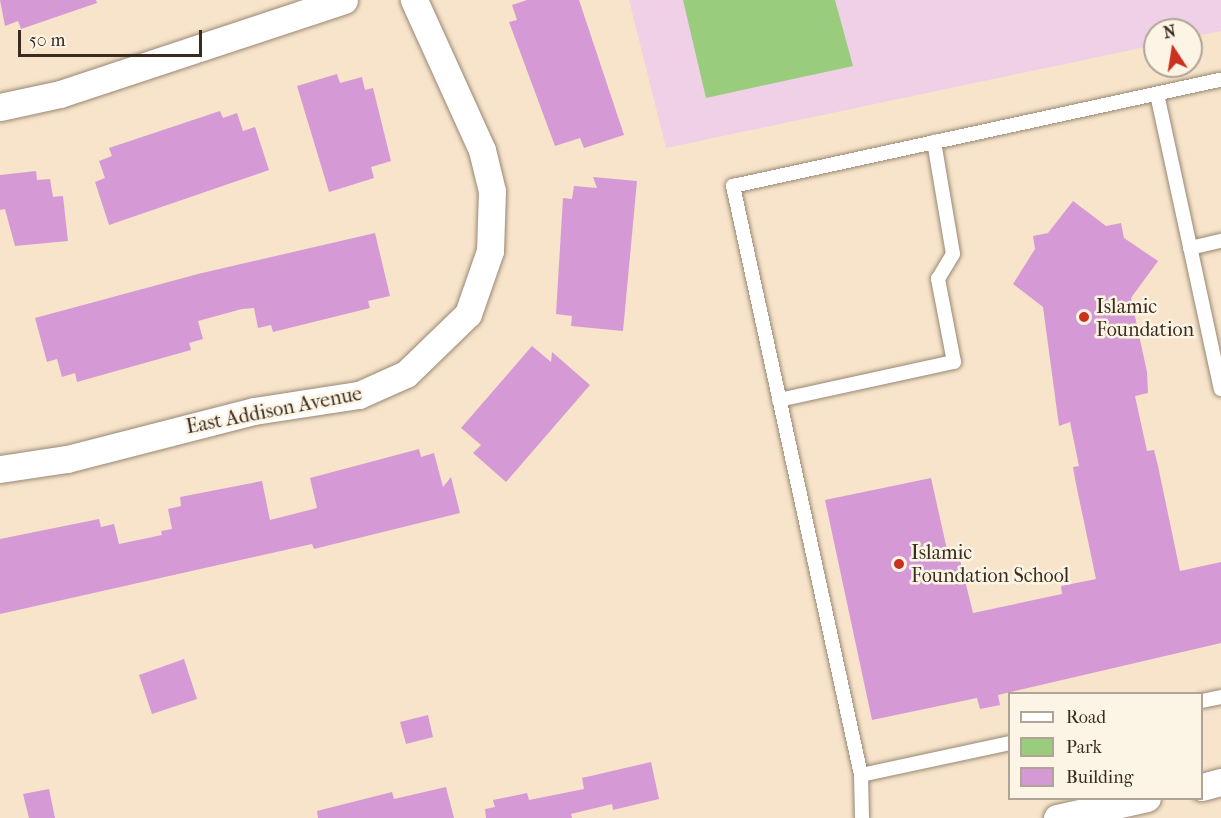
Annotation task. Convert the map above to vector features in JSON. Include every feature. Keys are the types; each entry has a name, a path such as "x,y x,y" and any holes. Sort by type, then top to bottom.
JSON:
{"street":[{"path":"0,107 60,94 344,0"},
{"name":"East Addison Avenue","path":"0,469 67,459 254,411 359,395 389,384 433,352 468,314 488,260 494,211 488,167 414,0"},
{"path":"1203,787 1221,782"},
{"path":"1057,818 1138,800"}],"lane":[{"path":"862,818 861,775 733,186 1221,80"},
{"path":"1157,94 1221,389"},
{"path":"779,400 954,362 939,279 954,254 934,142"},
{"path":"1190,248 1221,241"},
{"path":"1203,701 1221,697"},
{"path":"861,775 1008,743"}],"shaded area":[{"path":"629,0 1221,0 1221,31 1203,35 1203,18 1143,18 1143,48 666,148"}],"green space":[{"path":"683,0 835,0 853,66 706,98"}],"building":[{"path":"0,0 96,0 97,3 21,29 18,21 5,26"},
{"path":"527,0 579,0 624,135 584,148 580,138 555,146 509,22 517,20 512,5"},
{"path":"337,74 340,83 362,77 365,90 373,88 391,161 371,167 374,178 329,192 297,86"},
{"path":"220,111 223,118 237,113 243,131 255,127 269,170 109,225 95,182 105,178 99,161 112,156 109,148"},
{"path":"36,171 37,180 50,179 53,197 63,196 68,241 15,246 5,209 0,210 0,175"},
{"path":"593,177 637,181 623,331 571,326 572,316 556,314 563,198 572,199 574,186 597,188"},
{"name":"Islamic Foundation School","path":"1073,201 1106,226 1121,223 1124,238 1158,261 1131,298 1147,372 1148,393 1135,396 1147,451 1154,450 1180,571 1221,562 1221,643 1008,692 998,695 1000,705 980,709 977,698 872,720 825,500 931,478 948,554 958,552 973,613 1062,594 1061,586 1096,579 1073,467 1079,466 1070,422 1059,426 1043,307 1013,284 1035,249 1033,236 1048,233"},
{"path":"375,233 390,296 368,301 370,308 273,332 271,325 258,328 254,308 242,309 198,321 203,339 189,343 191,350 77,382 75,373 62,377 57,359 47,362 35,318 198,274"},
{"path":"532,346 551,362 552,352 590,385 506,482 473,453 481,445 461,428"},
{"path":"419,449 421,457 434,453 443,487 451,477 460,513 314,549 312,544 0,614 0,539 99,519 101,527 114,524 119,544 162,535 161,531 172,529 168,509 181,506 180,497 262,481 270,520 317,508 310,478"},
{"path":"184,659 197,699 152,714 139,675"},
{"path":"428,715 433,737 406,744 400,722"},
{"path":"651,762 659,799 613,810 612,804 571,814 572,818 486,818 485,809 495,807 493,800 527,793 529,800 584,789 582,778"},
{"path":"446,787 454,818 318,818 317,811 392,792 394,799"},
{"path":"49,789 55,818 29,818 23,794"}],"place":[{"name":"Islamic Foundation","path":"1084,317"},
{"name":"Islamic Foundation School","path":"899,564"}]}
